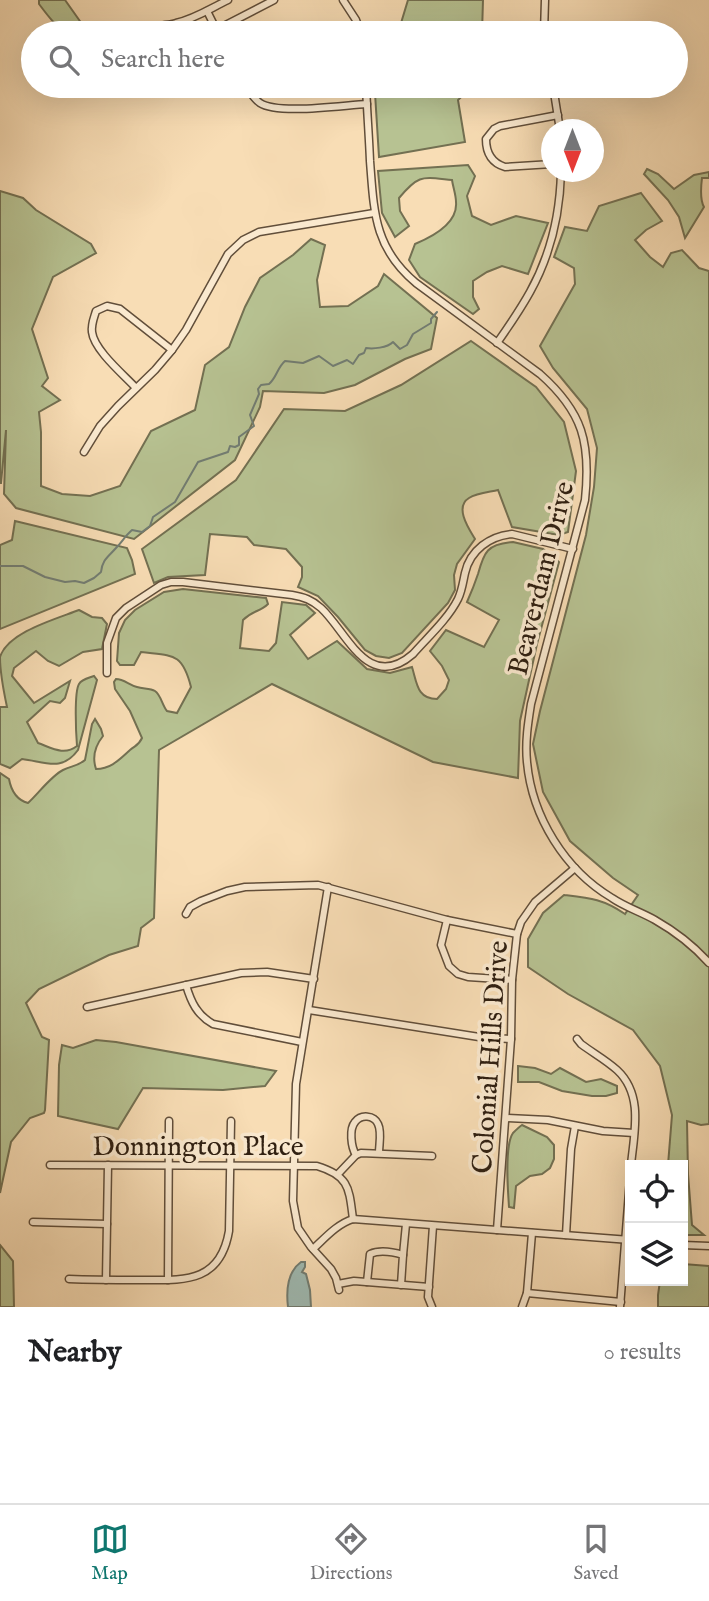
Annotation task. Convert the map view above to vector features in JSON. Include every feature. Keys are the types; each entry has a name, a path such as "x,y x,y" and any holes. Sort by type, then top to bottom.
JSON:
{"street":[{"path":"182,21 228,0"},
{"path":"237,21 274,0"},
{"path":"343,0 356,21"},
{"path":"544,21 545,0"},
{"path":"207,11 212,21"},
{"path":"254,98 271,108 367,104"},
{"name":"Beaverdam Drive","path":"367,98 374,214 386,246 402,271 557,389 577,419 587,455 584,508 531,704 526,734 531,790 543,820 561,852 575,869 608,896 678,934 709,963"},
{"path":"555,98 558,119"},
{"path":"541,165 500,165 492,161 488,154 486,139 500,126 558,116"},
{"path":"498,343 522,306 540,270 552,237 560,182"},
{"path":"84,452 100,426 117,406 172,350 228,254 243,240 259,232 374,214"},
{"path":"136,388 98,347 92,335 92,322 96,311 107,306 120,309 172,350"},
{"path":"107,673 107,643 116,618 149,592 172,582 292,594 309,599 326,612 363,659 389,666 405,661 413,654 453,608 461,593 466,566 483,544 512,534 573,549"},
{"name":"Colonial Hills Drive","path":"497,1230 517,934 521,922 535,902 575,869"},
{"path":"186,914 190,907 201,901 245,887 318,885 447,920 517,934"},
{"path":"328,887 295,1101 293,1201 298,1228 331,1269 339,1287 354,1281 429,1287"},
{"path":"447,920 441,945 449,966 458,974 468,977 512,980"},
{"path":"88,1007 253,972 314,979"},
{"path":"186,985 195,1009 213,1024 302,1042"},
{"path":"309,1010 479,1037 511,1039"},
{"path":"577,1039 624,1077 632,1093 635,1104 631,1160"},
{"path":"356,1155 352,1149 352,1125 363,1116 378,1123 379,1153"},
{"path":"506,1118 548,1120 603,1131 634,1133"},
{"path":"168,1280 169,1121"},
{"path":"69,1279 189,1279 208,1270 228,1240 230,1121"},
{"path":"566,1235 575,1126"},
{"path":"338,1174 356,1155 379,1153 432,1156"},
{"name":"Donnington Place","path":"50,1165 317,1167 338,1174 347,1187 353,1220"},
{"path":"106,1280 108,1165"},
{"path":"313,1249 337,1227 353,1220 625,1240"},
{"path":"33,1222 107,1224"},
{"path":"401,1284 405,1224"},
{"path":"432,1307 428,1297 433,1226"},
{"path":"522,1307 527,1293 532,1233"},
{"path":"688,1244 709,1246"},
{"path":"367,1282 370,1254 375,1251 402,1255"},
{"path":"527,1293 620,1305 625,1264"}],"green space":[{"path":"39,0 65,0 80,21 52,21 39,4"},
{"path":"408,0 483,0 482,21 402,21"},
{"path":"375,98 460,98 458,100 465,142 379,157"},
{"path":"468,165 475,176 467,196 472,216 491,225 516,216 548,223 528,274 502,266 473,281 473,297 479,309 473,314 420,277 409,260 415,244 443,229 453,217 456,202 452,180 422,179 406,190 399,198 400,211 409,226 395,237 382,213 378,171"},
{"path":"647,169 658,174 674,189 694,175 709,172 709,178 702,178 701,197 704,207 685,238 679,217 668,200 644,174"},
{"path":"0,191 23,198 36,210 91,244 96,253 53,277 32,329 48,378 42,386 60,400 39,412 41,486 62,494 90,496 120,486 151,431 195,410 205,365 229,347 260,278 311,239 325,245 317,280 320,307 348,306 378,286 384,274 437,318 431,349 355,385 324,393 263,391 260,407 235,460 134,539 16,508 4,494 6,430 0,483"},
{"path":"641,193 662,221 635,240 663,267 671,253 682,250 699,268 709,271 709,1124 687,1121 688,1160 668,1160 672,1115 660,1066 633,1030 568,994 528,967 528,939 543,913 564,895 596,900 625,914 638,895 613,878 570,841 543,792 533,744 586,535 597,448 587,409 553,368 540,346 575,284 574,268 554,257 565,227 587,231 599,206"},
{"path":"471,341 536,387 564,422 576,471 568,532 559,535 512,527 498,490 469,498 465,502 463,512 475,539 457,564 454,575 455,590 448,603 402,653 389,658 376,656 365,650 318,596 298,587 302,567 286,549 254,545 247,537 210,534 205,575 168,577 154,583 142,549 236,480 284,409 345,411 401,385"},
{"path":"15,521 127,548 135,574 0,629 0,545 12,540"},
{"path":"513,542 543,549 559,562 520,721 518,778 433,762 272,684 159,750 154,918 141,928 138,946 109,955 39,989 26,1003 42,1037 49,1040 45,1110 44,1113 30,1118 11,1142 0,1193 0,773 9,779 18,797 28,803 58,773 85,760 95,719 103,736 95,752 96,769 119,760 142,738 130,711 115,689 116,679 155,691 167,711 177,713 191,687 180,662 169,656 141,652 134,665 120,665 117,661 119,633 125,620 135,610 164,592 183,589 266,598 268,604 243,620 240,648 269,651 276,643 282,602 306,605 315,613 290,635 308,659 337,641 367,669 390,673 412,667 422,693 437,699 446,689 449,680 430,651 446,630 484,647 499,620 467,602 488,550"},
{"path":"79,610 92,617 102,618 107,624 102,649 83,652 59,666 36,651 14,668 12,676 34,703 70,681 65,698 60,703 50,701 27,722 38,743 63,751 77,746 77,688 82,681 94,676 97,680 78,750 72,757 60,763 22,759 10,768 0,764 0,707 7,707 0,657 12,640 22,634"},
{"path":"96,1040 276,1071 265,1086 223,1090 143,1088 118,1129 58,1116 62,1045 73,1048"},
{"path":"518,1066 551,1074 560,1068 586,1082 601,1079 617,1086 617,1093 592,1096 562,1091 539,1082 518,1082"},
{"path":"522,1125 547,1137 554,1145 554,1159 550,1168 542,1174 530,1176 516,1186 514,1208 509,1207 508,1148 513,1133"},
{"path":"688,1174 692,1225 704,1235 688,1235"},
{"path":"0,1245 13,1261 14,1307 0,1307"},
{"path":"688,1264 709,1266 709,1307 658,1307 659,1286 688,1286"}],"water":[{"path":"301,1262 305,1262 302,1272 306,1274 311,1307 288,1307 288,1282"}],"waterway":[{"path":"0,566 23,566 45,577 65,582 84,583 94,578 101,572 106,559 132,530 142,532 150,526 153,517 175,502 198,462 228,452 230,446 239,445 239,437 254,426 250,415 259,394 258,389 272,381 285,361 303,363 319,356 333,366 347,360 353,364 366,348 384,347 393,342 400,349 407,345 413,334 431,323 437,312"}]}
